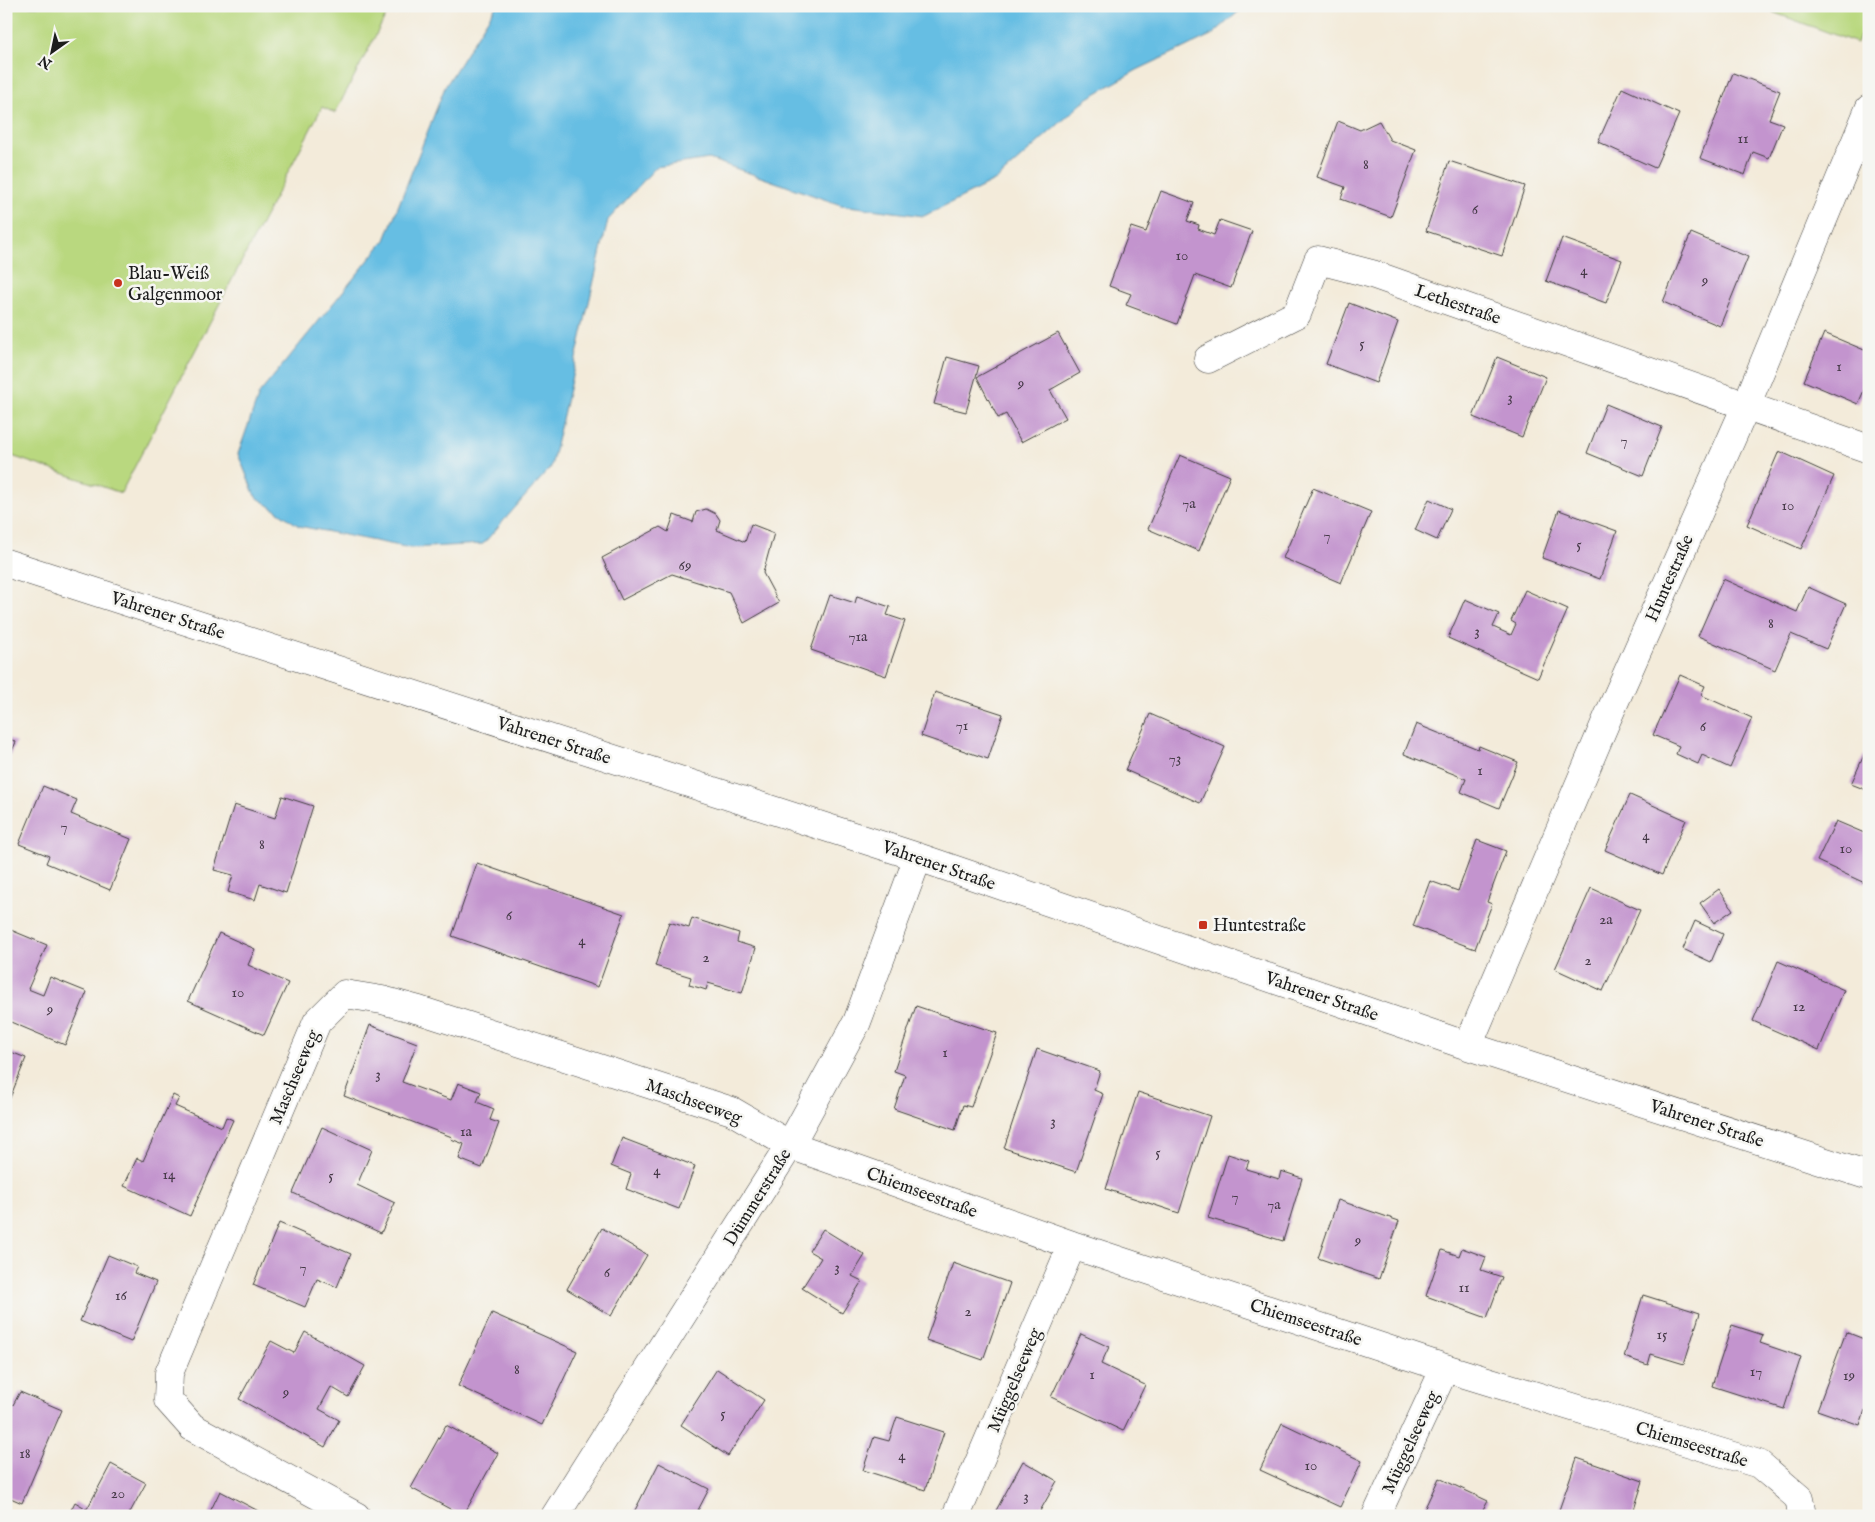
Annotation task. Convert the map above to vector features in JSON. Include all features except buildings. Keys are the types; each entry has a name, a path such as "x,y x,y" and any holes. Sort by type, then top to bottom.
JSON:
{"street":[{"name":"Huntestraße","path":"1468,1046 1607,719 1746,406 1869,109"},
{"name":"Lethestraße","path":"1208,359 1298,314 1318,260 1372,274 1746,406"},
{"path":"1746,406 1869,450"},
{"name":"Vahrener Straße","path":"6,563 918,857 1468,1046 1869,1176"},
{"name":"Dümmerstraße","path":"555,1516 790,1145 857,1022 918,857"},
{"name":"Maschseeweg","path":"356,1516 192,1427 168,1400 168,1373 317,1022 345,994 382,1000 419,1010 732,1111 790,1145"},
{"name":"Chiemseestraße","path":"790,1145 1072,1245 1445,1368 1759,1464 1800,1498 1802,1516"},
{"name":"Müggelseeweg","path":"956,1516 1072,1245"},
{"name":"Müggelseeweg","path":"1376,1516 1445,1368"}],"green space":[{"name":"Blau-Weiß Galgenmoor","path":"6,6 391,6 335,113 322,107 121,493 6,454"},
{"path":"1756,6 1869,6 1869,16 1857,43"}],"water":[{"path":"496,6 1245,6 1213,34 1137,70 1088,98 996,180 924,216 841,205 709,159 656,167 608,220 551,467 483,544 410,548 299,526 255,496 238,454 259,394 385,240 445,87"}],"place":[{"name":"Blau-Weiß Galgenmoor","path":"118,283"},
{"name":"Huntestraße","path":"1203,925"}]}
